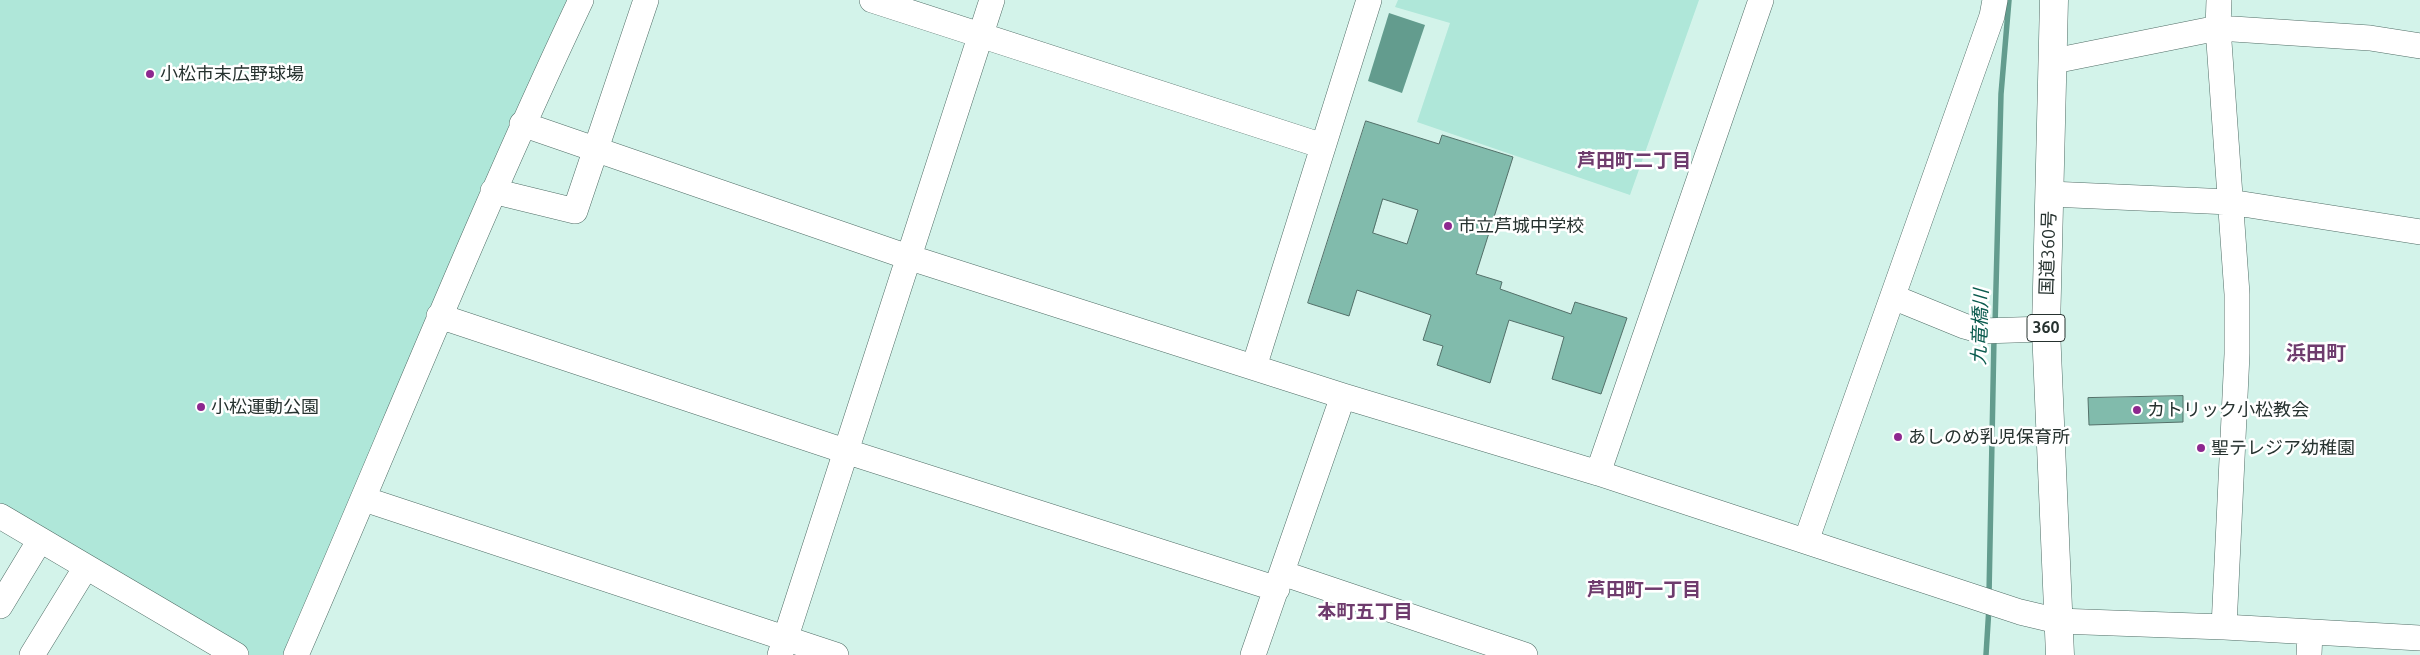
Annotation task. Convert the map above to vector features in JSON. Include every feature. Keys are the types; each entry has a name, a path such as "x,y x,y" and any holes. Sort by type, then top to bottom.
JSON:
{"highway":[{"name":"国道360号","path":"2054,0 2046,329 2060,655"}],"street":[{"path":"296,655 522,124 581,0"},
{"path":"493,191 575,211 646,0"},
{"path":"872,0 1323,146"},
{"path":"783,647 992,0"},
{"path":"1254,367 1369,0"},
{"path":"1598,473 1761,0"},
{"path":"1806,541 1989,25 1995,0"},
{"path":"2218,0 2218,28 2237,294 2237,354 2224,627"},
{"path":"2054,61 2218,28 2370,38 2420,46"},
{"path":"522,124 908,257 1343,396 1598,473 1977,598 2058,621 2224,627 2309,644 2420,638"},
{"path":"2050,194 2230,202 2420,232"},
{"path":"1893,297 1964,326 1982,331 2046,329"},
{"path":"439,316 845,451 1525,655"},
{"path":"1253,655 1343,396"},
{"path":"364,499 783,647 836,655"},
{"path":"0,516 236,655"},
{"path":"0,606 40,540"},
{"path":"32,655 86,567"}],"shaded area":[{"name":"小松運動公園","path":"0,0 581,0 296,655 236,655 0,516"},
{"path":"1398,0 1699,0 1630,195 1417,122 1450,23 1395,7"},
{"path":"1389,13 1425,25 1402,93 1368,81"}],"building":[{"path":"1366,121 1439,144 1442,135 1513,157 1476,274 1502,282 1500,289 1571,314 1575,302 1627,318 1601,394 1552,379 1564,337 1509,320 1490,383 1437,365 1443,346 1423,340 1431,315 1357,290 1349,316 1308,303","holes":["1383,199 1418,210 1407,244 1373,233"]},
{"path":"2183,396 2183,422 2089,425 2088,398"}],"waterway":[{"name":"九竜橋川","path":"1995,326 2001,94 2009,0"},
{"name":"九竜橋川","path":"1989,595 1994,337"},
{"name":"九竜橋川","path":"1986,655 1989,607"}],"place":[{"name":"小松市末広野球場","path":"150,74"},
{"name":"市立芦城中学校","path":"1448,226"},
{"name":"小松運動公園","path":"201,407"},
{"name":"カトリック小松教会","path":"2137,410"},
{"name":"あしのめ乳児保育所","path":"1898,437"},
{"name":"聖テレジア幼稚園","path":"2201,448"}],"district":[{"name":"芦田町二丁目","path":"1634,161"},
{"name":"浜田町","path":"2316,353"},
{"name":"芦田町一丁目","path":"1644,590"},
{"name":"本町五丁目","path":"1365,612"}]}
